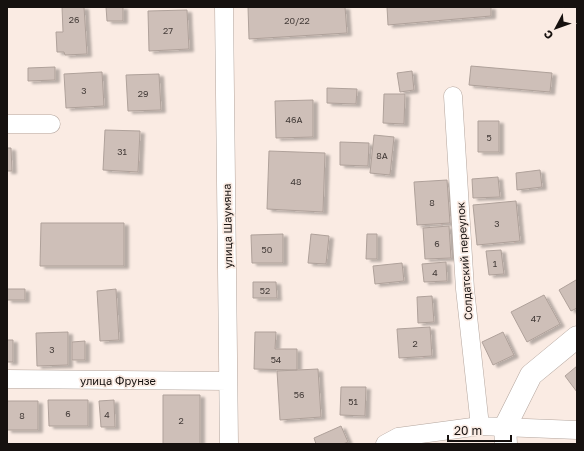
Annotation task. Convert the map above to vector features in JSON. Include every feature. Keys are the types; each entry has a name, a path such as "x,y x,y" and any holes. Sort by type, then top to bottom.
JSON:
{"main road":[{"path":"505,435 531,375 577,337"}],"street":[{"name":"улица Шаумяна","path":"224,7 229,444"},
{"name":"Солдатский переулок","path":"452,96 465,289 480,426"},
{"path":"7,124 51,124"},
{"name":"улица Фрунзе","path":"7,379 228,381"},
{"path":"385,444 398,437 480,426 505,435 577,430"}],"building":[{"path":"62,7 84,7 87,54 65,55 64,52 57,52 56,32 63,32"},
{"path":"106,7 123,7 123,21 107,21"},
{"path":"248,7 345,7 347,33 249,39"},
{"path":"387,7 491,7 491,16 388,25"},
{"path":"187,10 189,49 149,51 148,11"},
{"path":"471,66 552,73 550,92 469,85"},
{"path":"55,67 55,80 28,81 28,68"},
{"path":"412,71 414,90 400,92 397,73"},
{"path":"102,72 104,106 66,108 64,74"},
{"path":"159,74 161,110 128,111 126,75"},
{"path":"327,88 357,89 356,104 327,103"},
{"path":"384,94 405,94 404,124 383,123"},
{"path":"313,100 313,137 276,138 275,101"},
{"path":"478,121 499,121 499,152 478,152"},
{"path":"105,130 140,131 138,172 103,170"},
{"path":"374,135 394,137 390,175 370,173"},
{"path":"340,142 369,143 368,166 340,165"},
{"path":"7,148 11,148 12,171 7,171"},
{"path":"269,151 325,153 323,212 267,209"},
{"path":"540,170 542,187 517,190 516,173"},
{"path":"498,177 500,197 473,198 472,179"},
{"path":"447,180 450,223 417,225 414,182"},
{"path":"516,201 520,241 477,245 473,205"},
{"path":"41,223 124,223 124,266 40,266"},
{"path":"449,226 451,258 425,259 423,228"},
{"path":"283,234 283,263 252,263 251,235"},
{"path":"311,234 329,236 326,264 308,263"},
{"path":"367,234 377,234 377,259 366,259"},
{"path":"501,250 504,274 489,275 486,251"},
{"path":"446,262 447,281 424,282 422,264"},
{"path":"402,263 404,281 375,284 373,266"},
{"path":"576,280 577,308 571,311 559,290"},
{"path":"253,282 276,282 277,298 253,298"},
{"path":"7,289 25,289 25,300 7,300"},
{"path":"116,289 119,340 100,341 97,291"},
{"path":"544,295 560,324 527,342 511,312"},
{"path":"432,296 434,322 418,323 417,297"},
{"path":"430,327 432,356 399,358 397,329"},
{"path":"68,332 68,365 37,366 36,333"},
{"path":"255,332 276,332 275,349 297,349 297,370 254,369"},
{"path":"503,332 514,355 493,365 482,342"},
{"path":"7,340 13,340 13,362 7,362"},
{"path":"85,341 85,360 72,360 72,342"},
{"path":"577,366 577,392 565,376"},
{"path":"318,369 321,417 280,420 277,371"},
{"path":"341,387 366,387 365,416 340,415"},
{"path":"163,395 200,395 200,444 163,444"},
{"path":"48,400 88,400 88,426 49,426"},
{"path":"114,400 115,427 101,427 99,401"},
{"path":"7,401 38,401 38,430 7,430"},
{"path":"341,426 348,442 343,444 316,444 314,438"}]}
